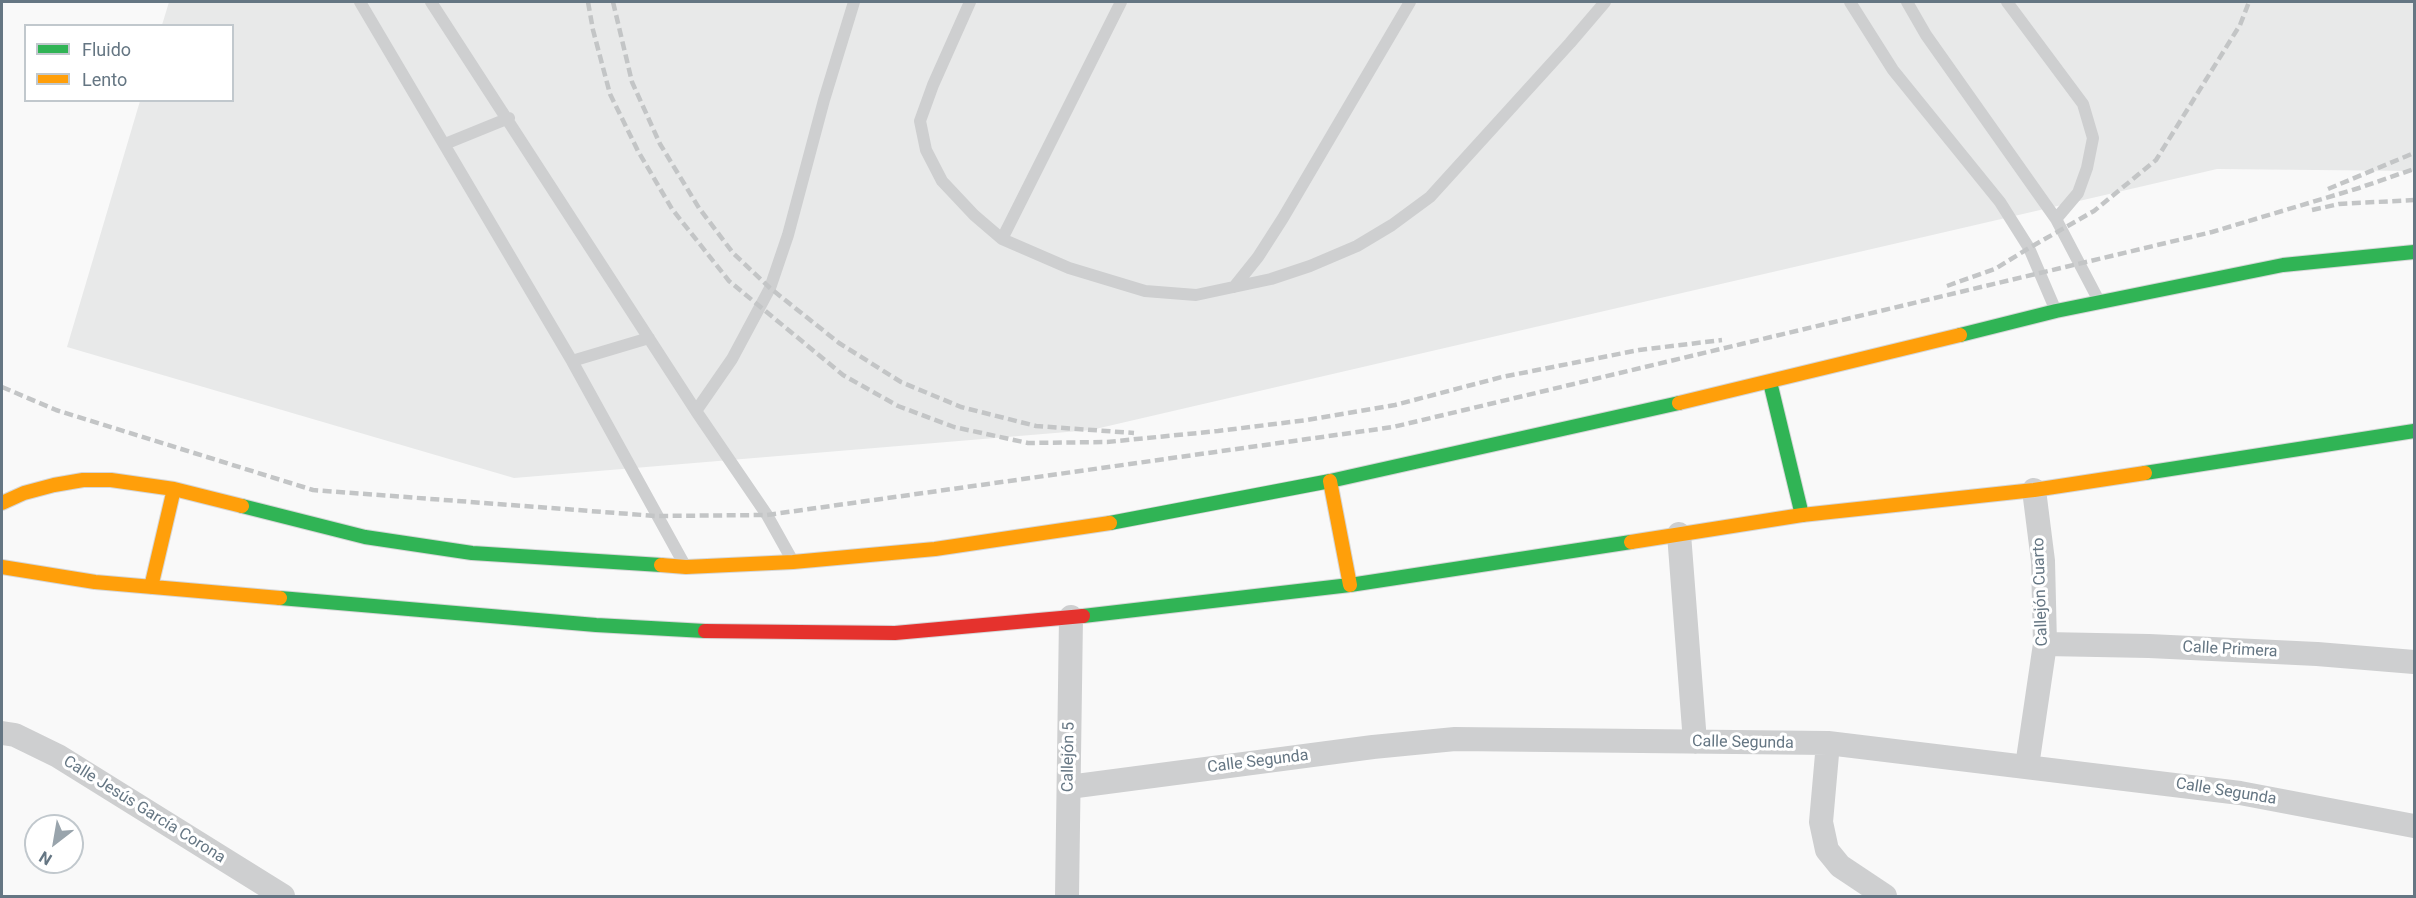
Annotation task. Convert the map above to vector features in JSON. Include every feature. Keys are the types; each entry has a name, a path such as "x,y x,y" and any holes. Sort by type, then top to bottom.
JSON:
{"main road":[{"path":"2,503 24,493 83,480 111,480 174,489 250,510 375,539 472,554 686,567 793,562 935,549 1100,525 1330,481 1770,382 2056,311 2283,265 2415,252"},
{"path":"1770,382 1802,515"},
{"path":"2,567 95,582 596,625 741,633 895,633 1071,617 1350,585 1802,515 2034,490 2415,431"},
{"path":"1330,481 1350,585"},
{"path":"151,587 174,489"}],"street":[{"name":"Callejón Cuarto","path":"2027,766 2044,644 2043,561 2034,490"},
{"path":"1679,534 1695,742"},
{"name":"Callejón 5","path":"1067,897 1071,617"},
{"name":"Calle Primera","path":"2044,644 2295,653 2415,662"},
{"name":"Calle Jesús García Corona","path":"2,733 15,735 58,756 283,897"},
{"name":"Calle Segunda","path":"1069,786 1373,747 1455,739 1828,743 2240,793 2415,826"},
{"path":"1828,743 1821,822 1827,850 1840,866 1885,897"}],"lane":[{"path":"360,2 572,361 686,567"},
{"path":"431,2 509,118 696,411 767,515 793,562"},
{"path":"696,411 732,359 770,288 788,235 824,100 854,2"},
{"path":"970,2 933,85 920,122 926,150 942,181 974,215 1002,239 1069,268 1145,291 1196,296 1281,276 1357,246 1392,225 1430,197 1605,2"},
{"path":"1002,239 1121,2"},
{"path":"1234,288 1258,257 1283,218 1410,2"},
{"path":"1850,2 1893,70 2000,202 2029,248 2056,311"},
{"path":"1907,2 1926,35 2056,219 2100,302"},
{"path":"2007,2 2083,104 2093,138 2087,168 2078,193 2056,219"},
{"path":"444,144 509,118"},
{"path":"572,361 649,338"}],"shaded area":[{"path":"169,2 2414,2 2414,171 2217,169 1091,430 514,478 67,347 140,102 234,102 234,24 162,24"}],"railway":[{"path":"588,2 610,94 638,151 672,209 729,281 843,375 898,406 954,427 1028,443 1107,442 1218,431 1307,420 1395,405 1502,377 1639,350 1722,340"},
{"path":"613,2 632,82 660,144 699,208 733,253 770,288 839,343 901,382 961,407 1036,426 1134,433"},
{"path":"1947,286 1995,269 2094,211 2156,160 2240,25 2249,2"},
{"path":"2328,189 2414,153"},
{"path":"2,387 56,410 313,490 656,516 767,515 1393,427 2212,232 2414,169"},
{"path":"2312,210 2339,204 2414,200"}],"traffic: fast":[{"path":"1960,335 2056,311 2283,265 2414,252"},
{"path":"1770,382 1802,515"},
{"path":"1110,523 1330,481 1679,403"},
{"path":"2145,473 2414,431"},
{"path":"242,506 365,537 472,553 661,565"},
{"path":"1083,616 1350,585 1631,542"},
{"path":"280,598 596,625 705,631"}],"traffic: slow":[{"path":"1679,403 1960,335"},
{"path":"1631,542 1802,515 2034,490 2145,473"},
{"path":"2,503 24,493 54,485 83,480 111,480 174,489 242,506"},
{"path":"1330,481 1350,585"},
{"path":"151,587 174,489"},
{"path":"661,565 686,567 793,562 935,549 1110,523"},
{"path":"2,567 95,582 280,598"}],"traffic: jam":[{"path":"705,631 895,633 1083,616"}]}
